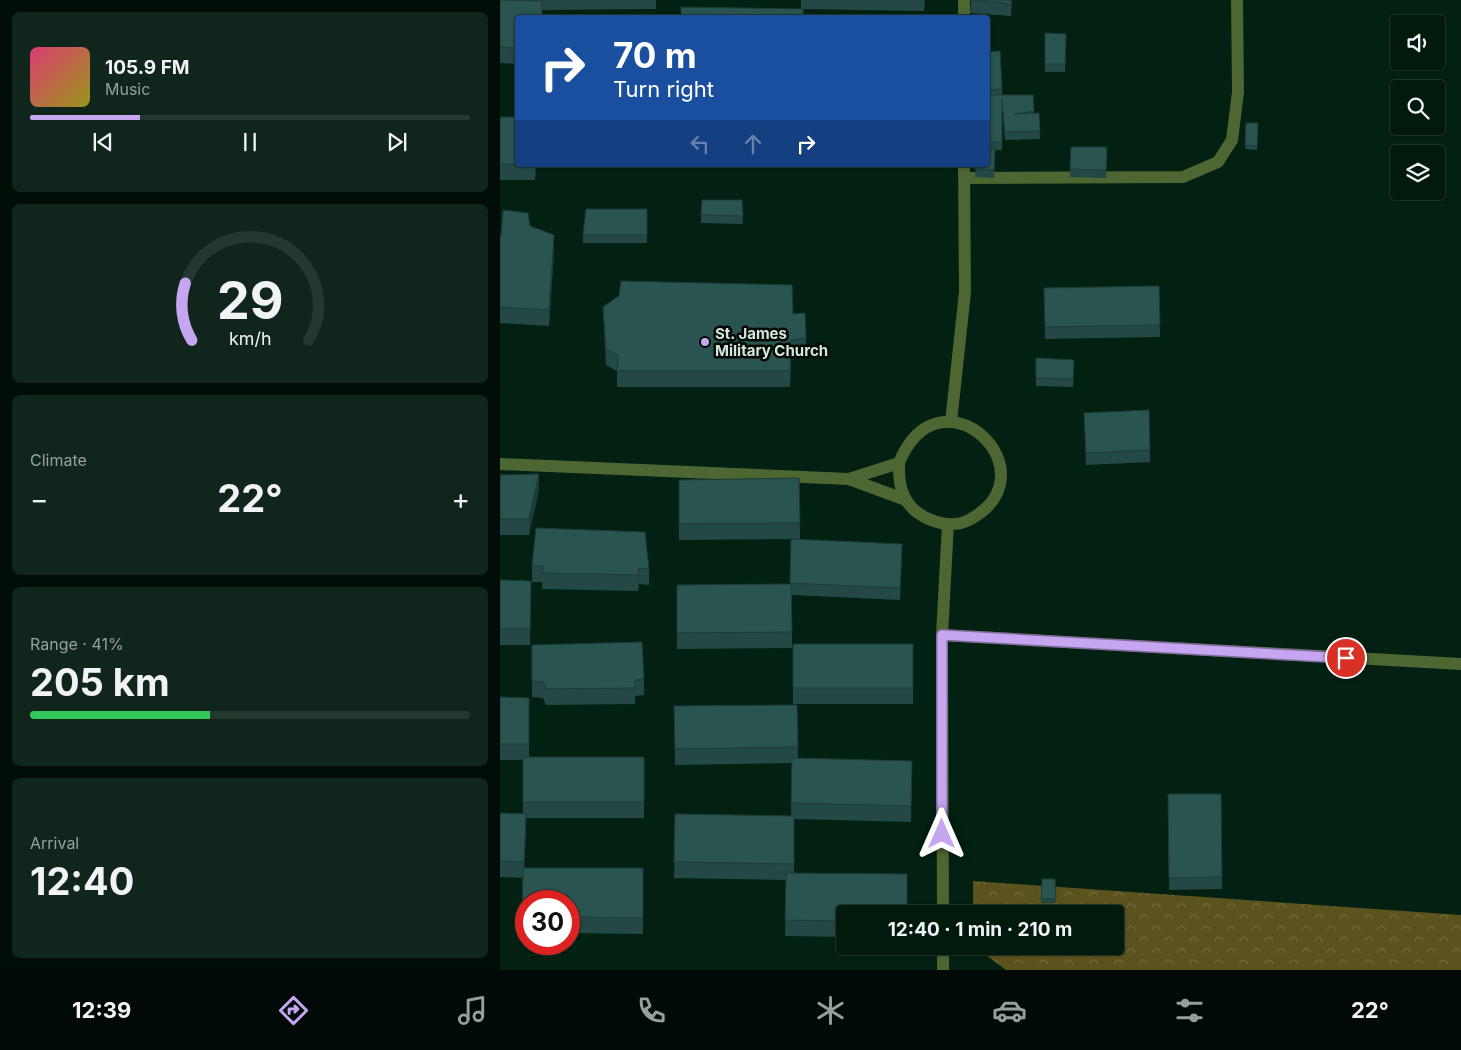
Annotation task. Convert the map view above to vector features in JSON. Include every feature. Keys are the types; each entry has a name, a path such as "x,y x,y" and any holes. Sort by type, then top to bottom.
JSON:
{"street":[{"path":"964,0 964,15"},
{"path":"964,178 1183,178 1218,162 1232,140 1238,92 1237,0"},
{"path":"951,422 965,292 964,167"},
{"path":"951,422 968,426 984,435 995,449 1000,466 1000,483 993,500 982,513 966,521 948,524 931,520 916,511 906,500 899,481 899,463 906,447 918,433 933,425 951,422"},
{"path":"850,479 899,463"},
{"path":"500,464 850,479 906,500"},
{"path":"943,905 942,635 948,524"},
{"path":"942,635 1461,664"},
{"path":"943,955 943,970"}],"green space":[{"path":"973,881 1461,915 1461,970 1006,970 986,955 1124,955 1124,905 973,905"}],"building":[{"path":"500,0 542,1 542,15 515,15 515,48 500,47"},
{"path":"971,0 1011,0 1011,4"},
{"path":"681,7 803,9 803,15 681,15"},
{"path":"1045,33 1066,34 1065,64 1045,64"},
{"path":"1000,51 1002,89 990,90 990,52"},
{"path":"990,95 1033,95 1034,111 1014,114 1039,113 1040,131 1005,132 1002,99 1002,142 990,142"},
{"path":"500,117 515,117 515,164 500,164"},
{"path":"1246,123 1258,123 1257,146 1245,145"},
{"path":"1071,147 1107,147 1106,170 1070,169"},
{"path":"990,148 995,148 994,170 975,169 976,167 990,167"},
{"path":"702,200 742,200 743,216 701,215"},
{"path":"586,209 647,209 647,235 583,235"},
{"path":"503,210 528,213 530,226 554,235 549,310 500,307 500,236"},
{"name":"St. James Military Church","path":"621,281 792,285 793,314 805,313 806,338 791,340 790,371 617,371 618,355 606,349 603,307 619,296"},
{"path":"1159,286 1160,325 1045,327 1044,288"},
{"path":"1036,358 1074,360 1073,379 1036,378"},
{"path":"1149,410 1150,450 1086,453 1084,413"},
{"path":"539,474 529,519 500,519 500,475"},
{"path":"799,478 800,523 679,524 679,480"},
{"path":"536,528 645,532 649,569 639,568 638,575 542,573 544,566 532,566"},
{"path":"791,539 902,544 900,588 790,583"},
{"path":"500,580 531,581 530,629 500,629"},
{"path":"791,584 792,632 677,633 677,585"},
{"path":"642,642 644,679 635,680 635,688 546,689 543,682 532,681 532,645"},
{"path":"793,644 913,644 913,688 793,688"},
{"path":"500,697 529,698 529,744 500,744"},
{"path":"797,705 798,747 675,749 674,706"},
{"path":"523,757 644,757 644,802 523,802"},
{"path":"792,758 912,761 911,806 791,803"},
{"path":"1168,794 1221,794 1222,877 1169,878"},
{"path":"500,813 526,814 524,862 500,861"},
{"path":"675,814 794,816 794,864 674,862"},
{"path":"523,868 643,868 643,918 580,917 580,890 523,890"},
{"path":"786,873 907,874 907,905 836,905 836,921 785,920"},
{"path":"1042,879 1055,879 1056,899 1041,899"}],"place":[{"name":"St. James Military Church","path":"705,342"}],"route":[{"path":"942,834 942,635 1346,658"}]}
